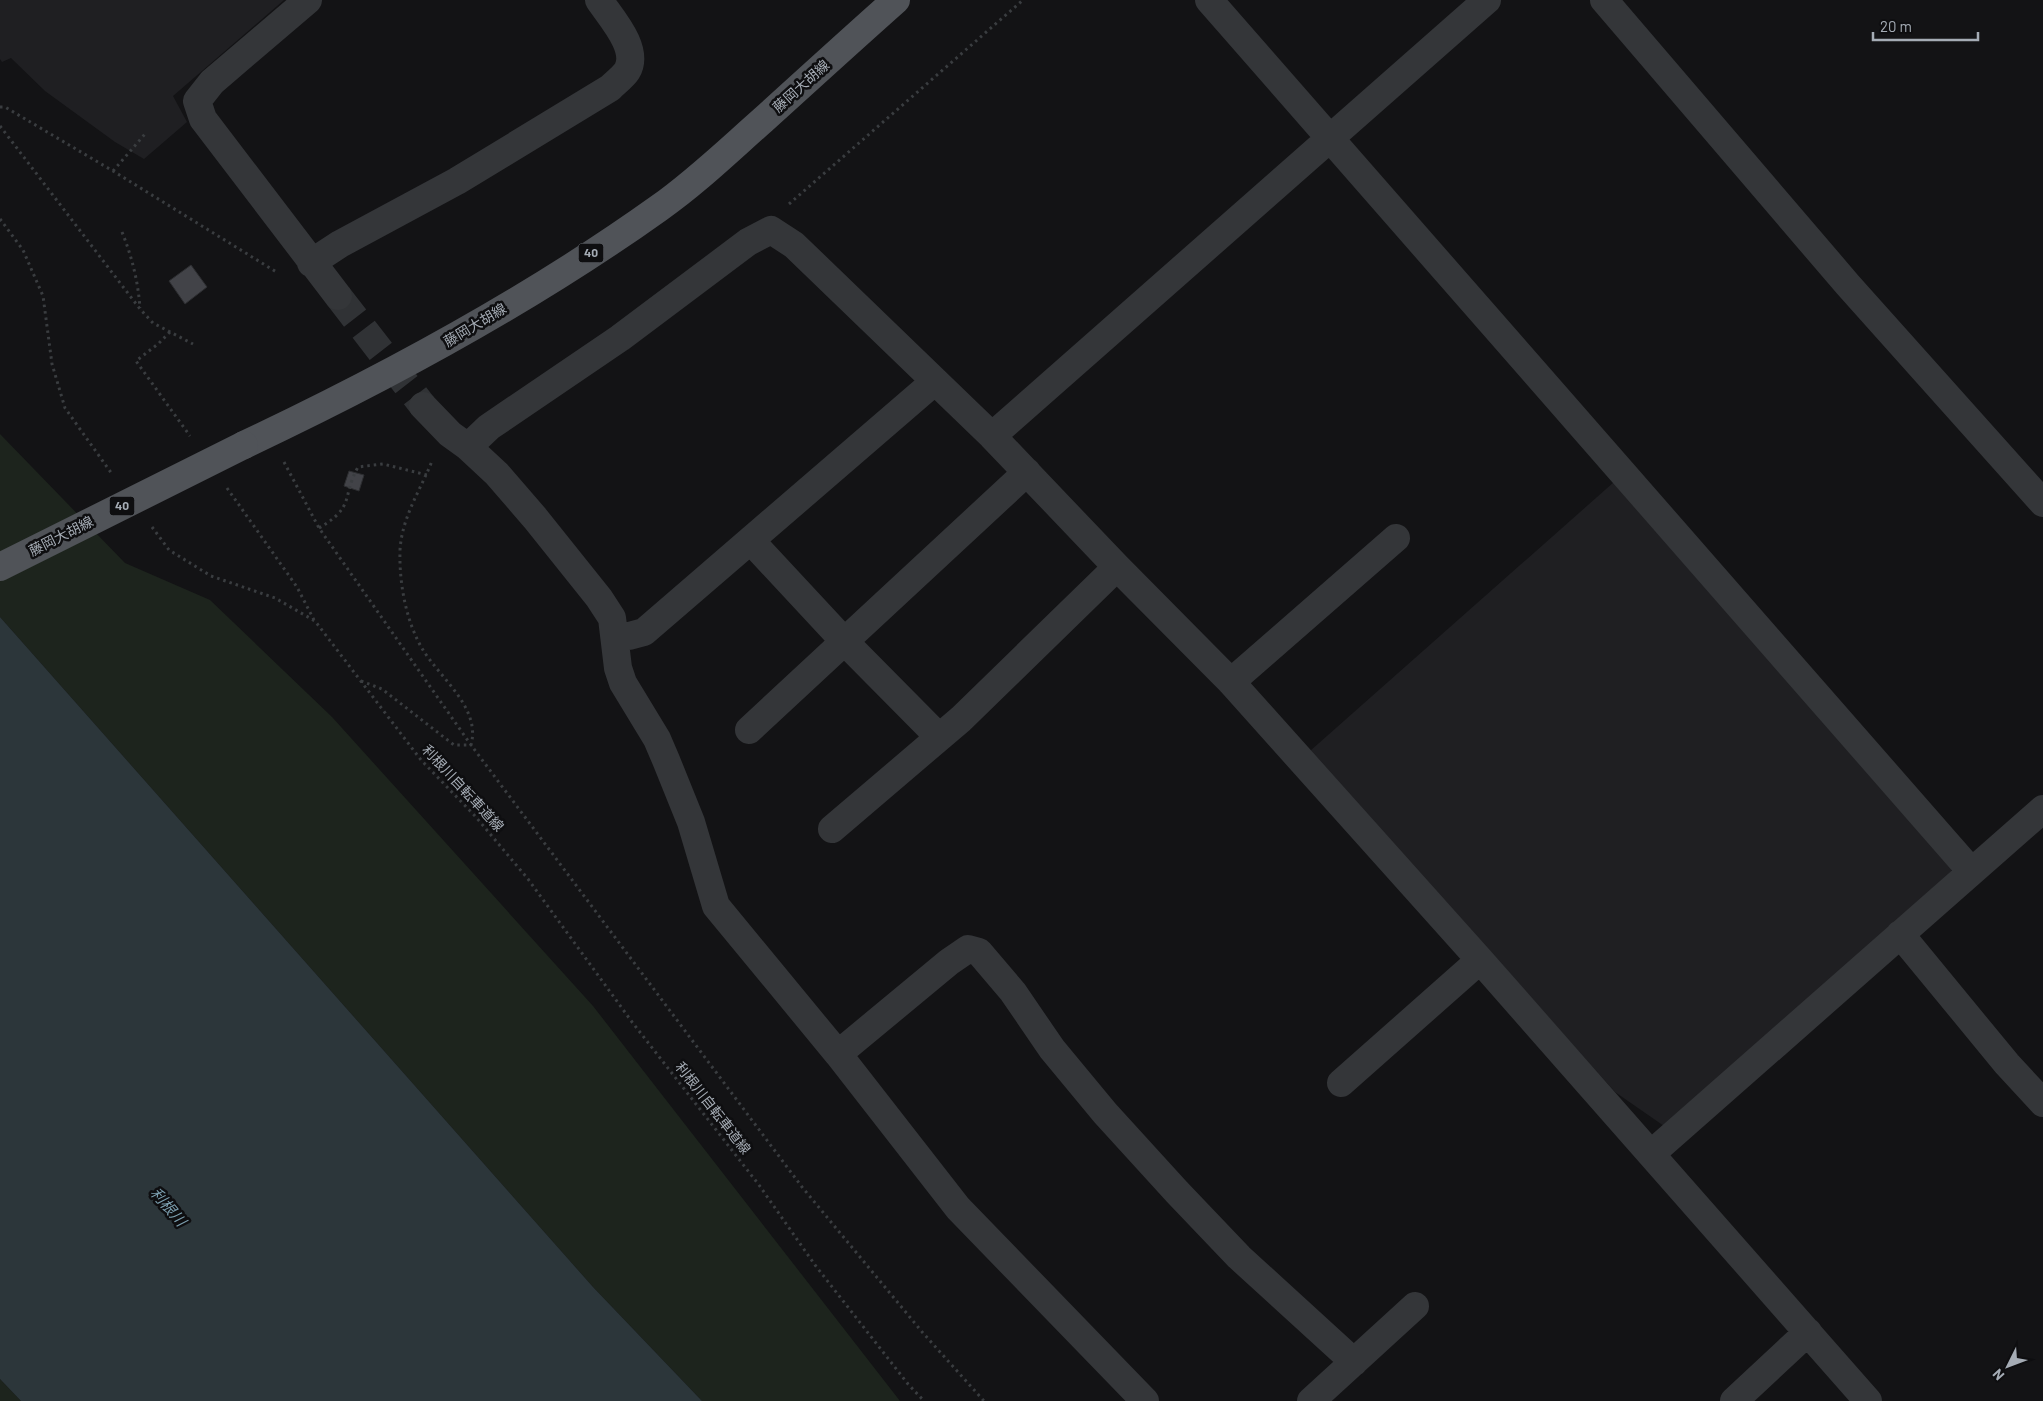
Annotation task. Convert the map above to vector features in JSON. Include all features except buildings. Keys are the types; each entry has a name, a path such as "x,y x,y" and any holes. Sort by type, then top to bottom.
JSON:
{"main road":[{"name":"藤岡大胡線","path":"0,567 433,351 575,264 660,207 726,153 896,0"}],"street":[{"path":"308,0 212,82 197,101 203,119 338,296"},
{"path":"311,263 340,244 457,181 610,88 626,71 631,57 624,38 599,0"},
{"path":"1209,0 1971,871"},
{"path":"992,436 1487,0"},
{"path":"1604,0 1848,285 2043,503"},
{"path":"468,447 489,427 620,338 748,242 771,230 794,245 992,436 1117,567 1231,682 1480,960 1868,1401"},
{"path":"615,636 629,636 644,632 752,542 934,382"},
{"path":"424,406 450,434 468,447 497,474 599,598 612,618 618,668 623,683 657,739 666,760 691,822 716,906 838,1054 958,1208 1145,1401"},
{"path":"749,730 1027,472"},
{"path":"1231,682 1396,538"},
{"path":"752,542 939,737"},
{"path":"832,829 961,719 1117,567"},
{"path":"1651,1154 2043,809"},
{"path":"1900,934 2007,1064 2043,1103"},
{"path":"838,1054 949,962 968,949 979,952 1013,992 1052,1048 1105,1113 1177,1192 1239,1258 1354,1362"},
{"path":"1341,1083 1480,960"},
{"path":"1311,1401 1416,1306"},
{"path":"1734,1401 1808,1332"}],"path":[{"path":"785,208 1023,0"},
{"path":"0,107 6,108 113,171 284,277"},
{"path":"0,126 140,309 153,323 193,344"},
{"path":"113,171 145,134"},
{"path":"0,219 23,250 42,296 52,364 65,408 83,437 118,482"},
{"path":"122,232 132,257 139,290 140,309"},
{"path":"148,353 170,332"},
{"path":"435,455 403,526 400,551 406,605 412,627 423,650 464,705 473,723 471,745"},
{"path":"284,462 319,528 471,745 802,1187 923,1333 984,1401"},
{"path":"319,528 335,518 345,507 358,467 383,464 427,474"},
{"name":"利根川自転車道線","path":"146,520 170,550 210,576 275,598 315,621 420,760 475,816 528,879 632,1022 758,1185 815,1265 908,1384 924,1401"},
{"path":"360,680 382,689 454,745 471,745"}],"shaded area":[{"path":"0,0 284,0 173,96 187,122 144,159 115,142 45,91 11,58 2,62 0,59"},
{"path":"0,434 125,563 210,600 332,717 593,1006 900,1401 702,1401 593,1287 0,617"},
{"path":"1614,482 1950,861 1952,874 1664,1126 1615,1092 1310,751"},
{"path":"0,1379 21,1401 0,1401"}],"water":[{"name":"利根川","path":"0,617 593,1287 702,1401 21,1401 0,1379"}],"tunnel":[{"path":"338,296 423,406"}]}
